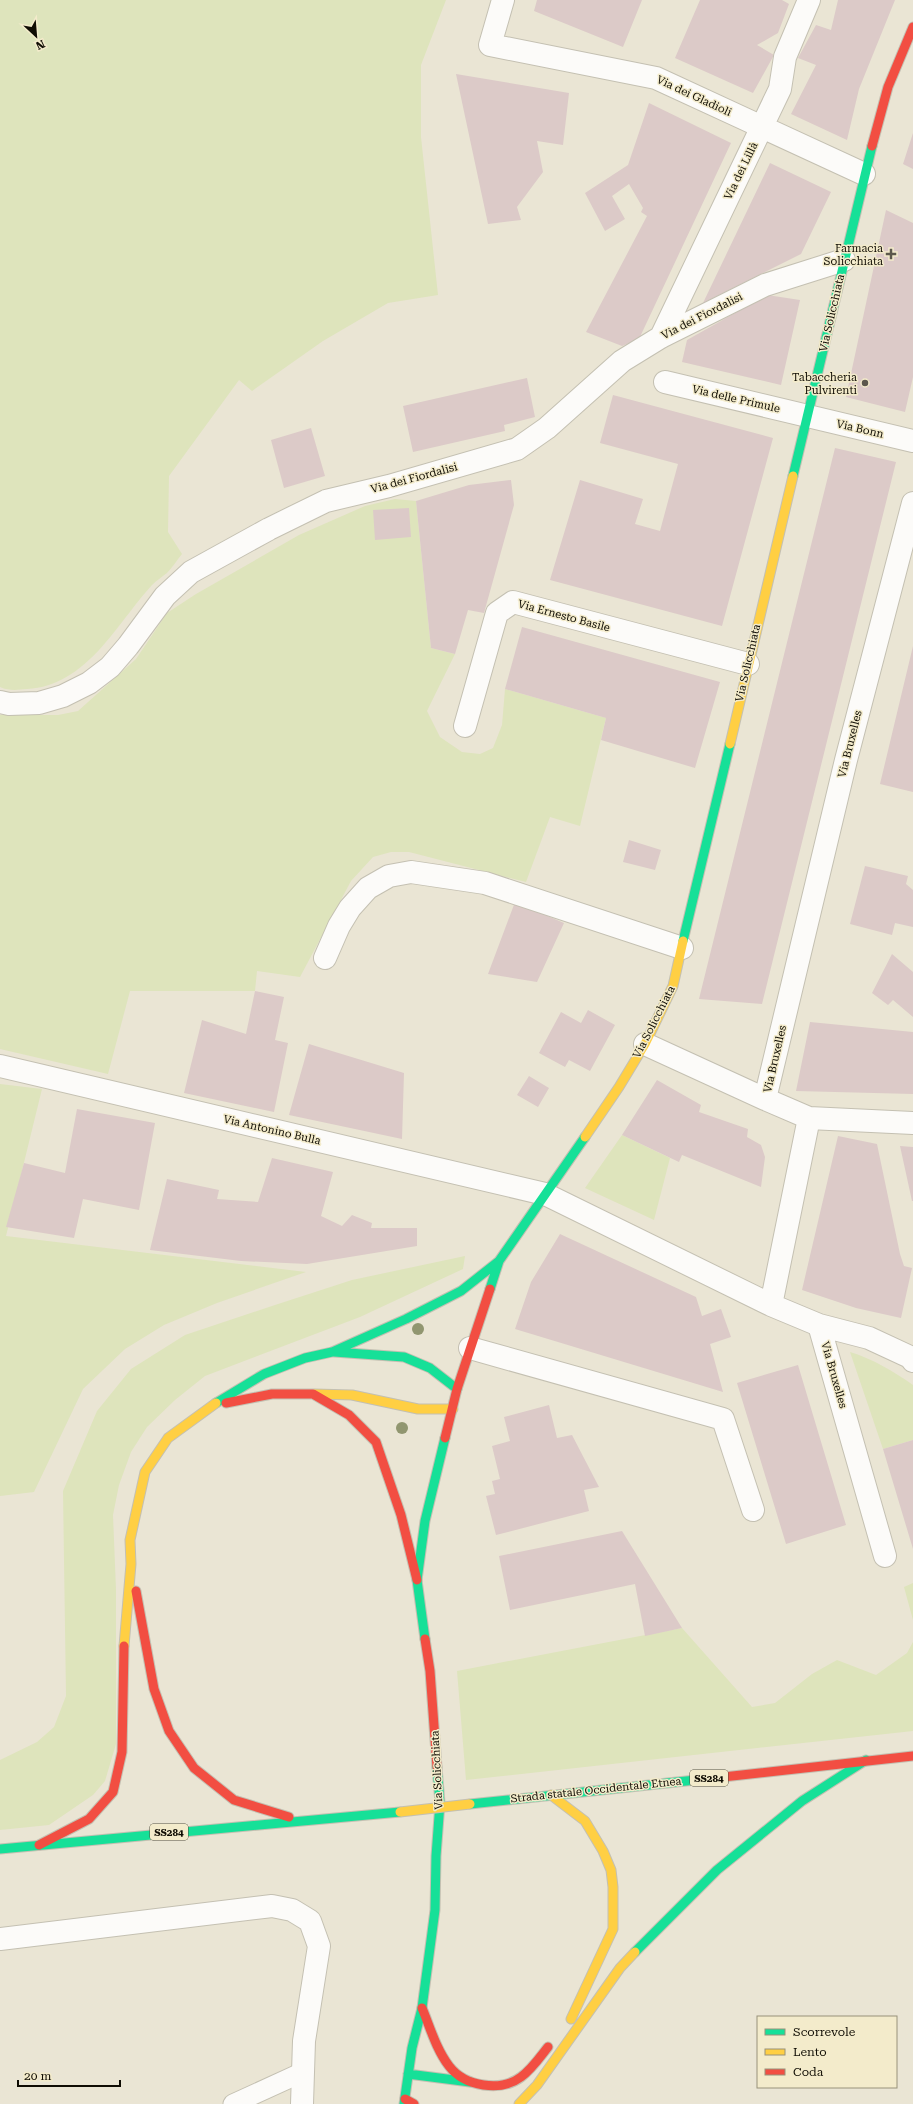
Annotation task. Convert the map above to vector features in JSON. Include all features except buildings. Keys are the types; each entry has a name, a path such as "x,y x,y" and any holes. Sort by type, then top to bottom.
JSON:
{"main road":[{"name":"Via Solicchiata","path":"499,1261 619,1087 645,1044 673,986 864,174 888,86 913,27"},
{"path":"416,1580 425,1521 457,1389 499,1261"},
{"path":"39,1845 89,1819 113,1792 122,1752 124,1642 131,1564 130,1540 145,1472 168,1438 213,1405 264,1374 305,1358 332,1352 406,1319 461,1291 499,1261"},
{"path":"332,1352 404,1357 430,1368 457,1389"},
{"path":"213,1405 272,1394 313,1394 352,1395 418,1409 453,1409"},
{"path":"313,1394 349,1415 376,1442 401,1515 416,1580"},
{"path":"131,1564 154,1689 169,1731 194,1768 234,1800 299,1820"},
{"name":"Via Solicchiata","path":"408,2074 422,2008 435,1910 436,1856 440,1803 430,1671 416,1580"},
{"name":"Strada statale Occidentale Etnea","path":"299,1820 400,1812 913,1756"},
{"path":"519,2104 537,2085 620,1968 659,1926 717,1870 802,1801 866,1760"},
{"path":"551,1795 585,1821 604,1851 611,1870 613,1887 612,1929 568,2025"},
{"name":"SS284","path":"0,1849 299,1820"},
{"path":"422,2008 442,2054 455,2072 473,2082"},
{"path":"405,2103 408,2074 494,2085 515,2080 528,2071 553,2042"}],"street":[{"name":"Via dei Gladioli","path":"503,0 490,45 656,78 864,174"},
{"name":"Via dei Lillà","path":"661,337 780,89 785,57 809,0"},
{"name":"Via dei Fiordalisi","path":"0,702 9,704 39,703 63,696 89,683 110,667 128,646 165,596 191,572 326,500 388,486 517,449 547,428 622,361 661,337 765,285 844,260"},
{"name":"Via delle Primule","path":"665,382 808,416"},
{"name":"Via Bonn","path":"808,416 913,441"},
{"name":"Via Bruxelles","path":"809,1118 765,1099 846,760 913,503"},
{"name":"Via Ernesto Basile","path":"465,726 497,613 513,602 748,664"},
{"path":"325,958 339,926 350,908 368,888 389,876 411,872 485,883 682,948"},
{"path":"645,1044 765,1099"},
{"name":"Via Antonino Bulla","path":"0,1066 545,1194 771,1304"},
{"path":"913,1123 809,1118 771,1304 820,1325 869,1338 910,1357 913,1361"},
{"name":"Via Bruxelles","path":"820,1325 885,1556"},
{"path":"470,1348 723,1419 753,1510"},
{"path":"0,1939 272,1906 292,1910 310,1921 319,1946 304,2041 302,2104"}],"lane":[{"path":"233,2104 303,2072"}],"green space":[{"path":"0,0 446,0 421,65 421,137 438,295 388,303 323,341 252,391 239,380 169,476 168,532 182,554 171,569 152,585 113,634 84,665 67,677 48,685 16,690 0,687"},
{"path":"395,499 416,501 431,648 455,654 427,711 440,737 462,752 480,754 493,748 502,725 505,689 606,718 580,826 550,817 526,882 409,852 391,852 373,857 351,881 300,977 257,971 255,991 130,991 108,1074 0,1049 0,715 58,715 78,711 136,659 167,613 196,594 299,535 365,506"},
{"path":"0,1084 42,1089 6,1236 306,1272 217,1303 164,1325 125,1349 83,1389 34,1492 0,1496"},
{"path":"622,1135 670,1158 654,1220 585,1188"},
{"path":"465,1256 463,1269 360,1317 205,1376 175,1400 147,1427 131,1452 119,1485 113,1515 116,1589 116,1744 105,1781 93,1795 49,1825 0,1830 0,1760 37,1742 54,1727 66,1696 63,1491 97,1411 131,1369 185,1335 352,1280"},
{"path":"850,1352 883,1366 913,1385 913,1440 883,1449"},
{"path":"913,1583 913,1620 904,1587"},
{"path":"682,1628 752,1707 775,1703 812,1674 837,1660 876,1675 907,1653 913,1642 913,1731 466,1780 457,1671"}],"traffic: fast":[{"path":"793,476 872,146"},
{"path":"683,941 730,744"},
{"path":"490,1289 499,1261 585,1137"},
{"path":"216,1403 264,1374 305,1358 332,1352 406,1319 461,1291 499,1261"},
{"path":"334,1352 404,1357 430,1368 457,1389"},
{"path":"425,1639 417,1580 425,1521 445,1438"},
{"path":"635,1952 717,1870 802,1801 866,1760"},
{"path":"404,2104 412,2048 422,2008 435,1910 436,1856 440,1803 437,1767"},
{"path":"470,1804 705,1779"},
{"path":"0,1849 400,1812"},
{"path":"408,2074 470,2082"}],"traffic: slow":[{"path":"730,744 793,476"},
{"path":"585,1137 619,1087 645,1044 673,986 683,941"},
{"path":"315,1394 352,1395 418,1409 453,1409"},
{"path":"124,1646 131,1564 130,1540 145,1472 168,1438 216,1403"},
{"path":"551,1795 585,1821 603,1851 611,1870 613,1887 613,1929 571,2019"},
{"path":"400,1812 470,1804"},
{"path":"519,2104 537,2085 620,1968 635,1952"}],"traffic: jam":[{"path":"872,146 888,87 913,27"},
{"path":"445,1438 457,1389 490,1289"},
{"path":"226,1403 272,1394 313,1394 349,1415 376,1442 401,1515 417,1580"},
{"path":"136,1591 154,1689 169,1731 194,1768 234,1800 289,1817"},
{"path":"425,1639 430,1671 437,1767"},
{"path":"39,1845 89,1819 113,1792 122,1752 124,1646"},
{"path":"705,1779 913,1756"},
{"path":"422,2008 444,2059 456,2073 464,2079 474,2083 494,2086 513,2082 529,2070 548,2047"},
{"path":"405,2099 414,2104"}],"place":[{"name":"Farmacia Solicchiata","path":"891,254"},
{"name":"Tabaccheria Pulvirenti","path":"865,383"}]}
